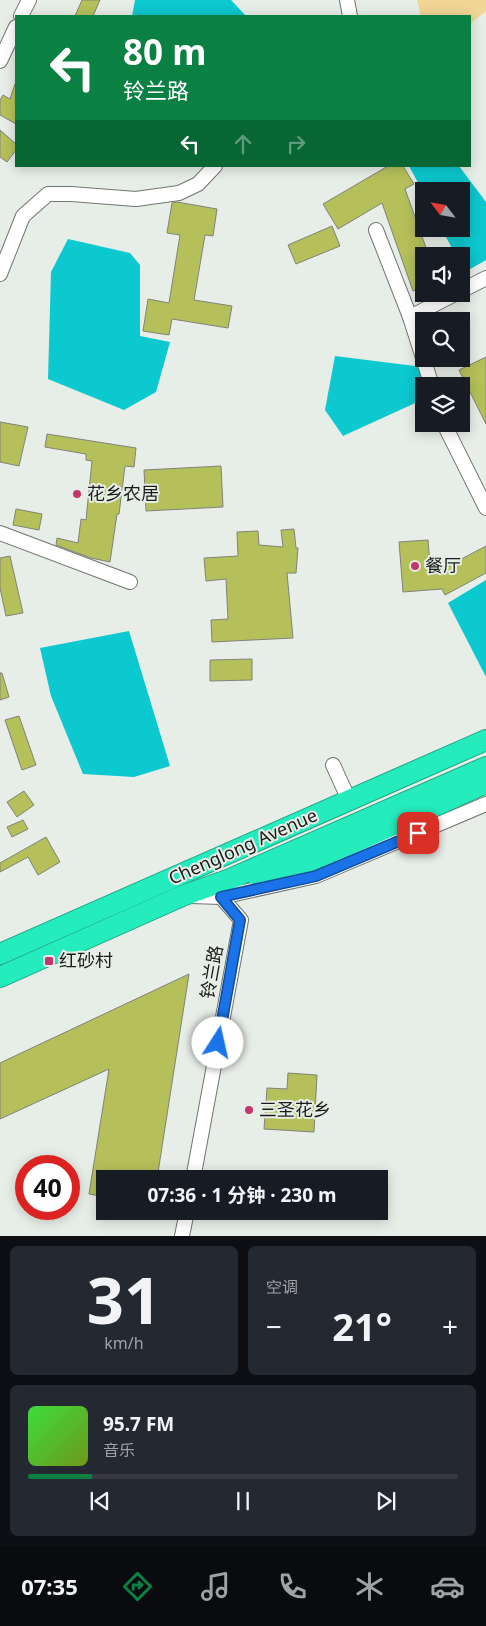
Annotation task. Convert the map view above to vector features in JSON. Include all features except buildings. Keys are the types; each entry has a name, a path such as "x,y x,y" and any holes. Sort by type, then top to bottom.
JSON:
{"highway":[{"name":"Chenglong Avenue","path":"0,954 486,740"},
{"name":"Chenglong Avenue","path":"0,977 182,896 230,879 486,767"},
{"path":"230,879 296,870 486,783"}],"street":[{"path":"22,15 29,0"},
{"path":"347,0 350,15"},
{"path":"0,61 15,29"},
{"path":"0,274 23,216 48,194 136,199 179,193 198,184 214,167"},
{"path":"376,230 410,317 429,377"},
{"path":"470,286 486,278"},
{"path":"410,317 440,302"},
{"path":"448,432 486,508"},
{"path":"0,534 130,582"},
{"path":"333,765 349,800"},
{"path":"182,896 221,897 316,876 486,804"},
{"name":"铃兰路","path":"195,1170 240,920 221,897"},
{"path":"182,1236 185,1220"}],"shaded area":[{"path":"417,0 486,0 486,11 471,23 471,15 421,15"}],"water":[{"path":"135,0 231,0 245,15 132,15"},
{"path":"410,167 460,167 486,202 486,260 470,269 470,247 451,247 447,238 470,238 470,182 418,182"},
{"path":"68,239 130,253 140,265 140,336 170,342 156,392 124,410 48,379 51,272"},
{"path":"335,356 423,367 423,377 415,377 415,403 343,436 325,410"},
{"path":"486,580 486,677 448,603"},
{"path":"129,631 170,766 134,777 83,774 51,696 40,648"}],"place":[{"name":"花乡农居","path":"77,494"},
{"name":"餐厅","path":"415,566"},
{"name":"红砂村","path":"49,961"},
{"name":"三圣花乡","path":"249,1110"}],"route":[{"path":"218,1043 240,920 221,897 316,876 418,833"}]}
